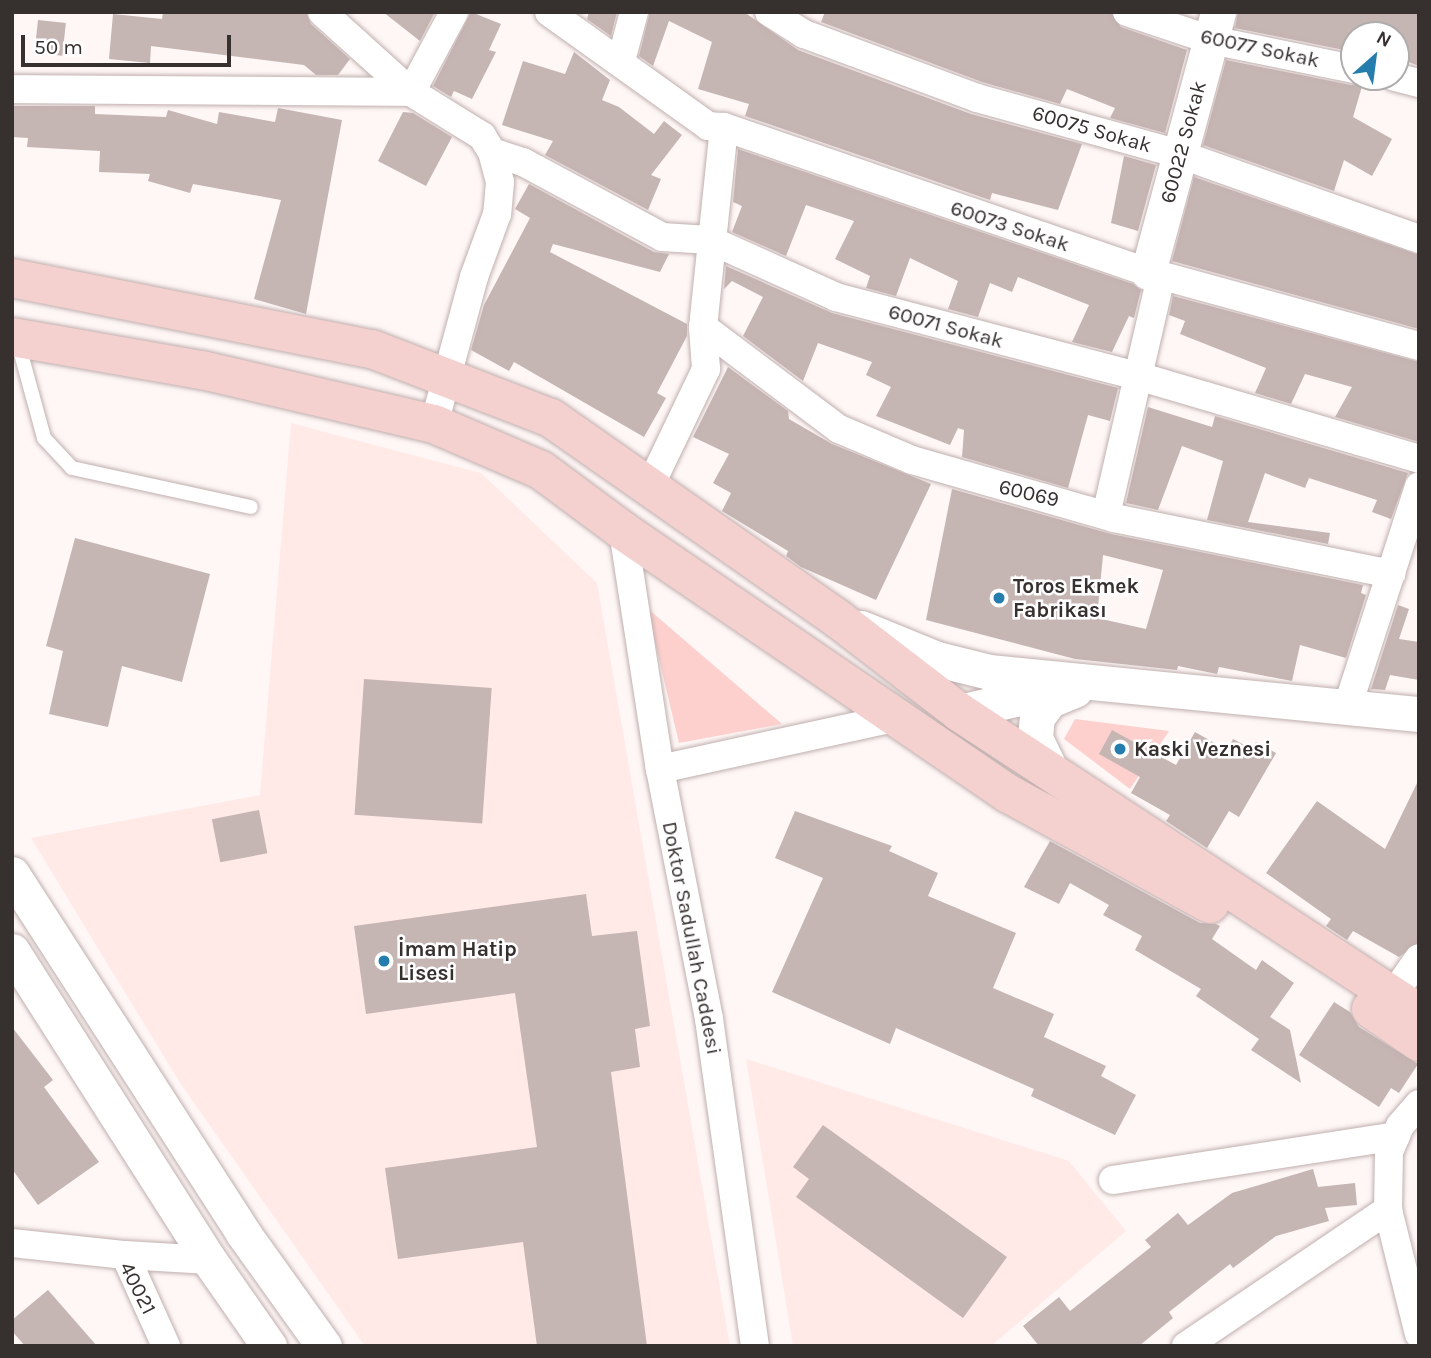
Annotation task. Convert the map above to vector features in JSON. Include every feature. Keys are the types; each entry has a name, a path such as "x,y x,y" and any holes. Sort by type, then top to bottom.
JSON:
{"main road":[{"path":"12,278 372,349 446,374 551,418 838,619 959,712 1406,1004"},
{"path":"15,337 202,370 434,424 541,470 623,531 893,718 1009,794 1255,928 1419,1042"},
{"path":"893,718 959,712"}],"street":[{"path":"322,12 411,92 482,136 492,152 500,182 497,214 446,374 434,424"},
{"path":"411,92 454,12"},
{"name":"60073 Sokak","path":"549,12 621,61 708,126 723,127 1154,274 1419,346"},
{"path":"621,61 634,12"},
{"name":"60075 Sokak","path":"769,12 808,23 977,97 1179,154 1419,239"},
{"name":"60077 Sokak","path":"1127,12 1214,26 1340,65"},
{"name":"60022 Sokak","path":"1154,274 1179,154 1214,26"},
{"path":"12,89 411,92"},
{"path":"650,486 706,369 703,327 723,127"},
{"name":"60071 Sokak","path":"492,152 523,162 662,237 710,240 836,297 1141,377 1419,459"},
{"path":"1106,515 1141,377 1154,274"},
{"name":"60069","path":"703,327 839,429 970,478 1050,496 1106,515 1391,574"},
{"path":"1348,705 1419,486"},
{"name":"Doktor Sadullah Caddesi","path":"623,531 660,769 709,1019 755,1346"},
{"path":"838,619 937,659 989,672 1419,714"},
{"path":"959,712 1029,693 1092,684"},
{"path":"1051,771 1035,738 1037,717 1050,700 1092,684"},
{"path":"660,769 893,718"},
{"path":"12,874 243,1234 324,1346"},
{"path":"12,951 209,1260 270,1346"},
{"path":"1406,1004 1419,958"},
{"path":"1419,1104 1396,1136 1389,1152 1388,1210 1419,1334"},
{"path":"1113,1180 1396,1136"},
{"path":"1186,1346 1388,1210"},
{"name":"40021","path":"13,1245 125,1255 166,1346"},
{"path":"125,1255 209,1260"}],"lane":[{"path":"15,337 44,438 72,468 251,507"}],"shaded area":[{"name":"İmam Hatip Lisesi","path":"291,423 481,473 597,583 730,1346 365,1346 180,1083 31,838 260,795"},
{"path":"647,608 782,724 679,743"},
{"path":"1075,719 1169,731 1130,789 1064,739"},
{"path":"746,1059 1069,1161 1126,1231 991,1346 793,1346"}],"building":[{"path":"163,12 306,12 311,24 350,59 338,75 316,75 304,65 151,46 150,63 109,59 113,14 162,19"},
{"path":"383,12 435,12 420,41"},
{"path":"471,12 501,24 489,50 496,52 472,99 454,91 451,97 433,86"},
{"path":"589,12 617,12 611,36 587,19"},
{"path":"650,12 744,12 798,50 971,114 1082,144 1058,210 992,193 990,200 745,116 749,104 698,89 712,42 669,21 653,66 639,56"},
{"path":"825,12 1111,12 1121,27 1187,50 1165,133 1110,118 1115,108 1067,89 1060,104 982,82 821,22"},
{"path":"1238,12 1419,12 1419,66 1410,62 1410,21 1340,21 1340,49 1235,28"},
{"path":"38,20 66,23 62,56 35,53"},
{"path":"574,52 610,80 602,100 619,107 654,134 664,121 682,135 651,175 661,179 648,210 545,155 553,141 502,125 523,61 565,74"},
{"path":"1226,60 1340,83 1340,91 1361,91 1353,117 1392,139 1372,176 1344,160 1334,191 1203,145"},
{"path":"12,106 95,106 95,114 166,117 168,110 217,124 219,112 275,122 278,108 342,120 306,314 254,299 281,200 193,184 190,193 148,181 150,174 99,172 100,151 27,147 28,138 12,137"},
{"path":"403,112 413,113 452,137 426,186 378,161"},
{"path":"738,149 1133,284 1141,290 1134,318 1129,316 1112,352 1072,342 1089,305 1018,277 1012,292 990,283 978,317 948,309 958,281 910,258 896,296 866,288 870,276 835,259 854,221 806,205 786,256 732,232 742,206 733,202"},
{"path":"1124,156 1156,165 1138,231 1111,223"},
{"path":"1194,177 1419,255 1419,329 1172,261"},
{"path":"529,184 654,252 669,254 660,272 553,244 550,252 687,324 687,336 657,393 666,398 644,437 514,362 509,371 471,350 484,305 530,218 515,209"},
{"path":"726,266 832,313 1118,388 1110,421 1088,415 1068,488 962,457 964,430 958,428 950,445 876,416 891,387 866,375 872,362 818,343 803,381 743,336 763,297 732,281 724,289"},
{"path":"1173,296 1419,362 1419,442 1335,417 1352,387 1305,374 1291,404 1255,393 1266,368 1180,334 1185,321 1169,315"},
{"path":"728,367 788,411 789,419 832,444 931,484 876,600 801,567 786,556 788,551 722,511 731,493 713,483 729,454 693,437"},
{"path":"1148,407 1212,427 1215,416 1408,473 1391,519 1372,512 1377,500 1309,478 1305,488 1265,473 1248,522 1330,533 1328,544 1207,520 1223,461 1182,446 1158,510 1126,503"},
{"path":"952,489 1111,534 1363,585 1361,593 1366,595 1346,658 1300,645 1292,681 1219,667 1217,674 1178,666 1177,670 1075,659 926,620","holes":["1103,555 1163,570 1146,629 1097,618"]},
{"path":"75,538 210,574 182,682 122,666 108,727 49,714 63,651 46,646"},
{"path":"1398,605 1409,609 1399,639 1419,642 1419,680 1390,675 1385,690 1371,689"},
{"path":"364,679 492,688 482,824 355,815"},
{"path":"1112,730 1176,765 1195,732 1227,750 1233,739 1252,749 1256,742 1276,753 1239,817 1229,811 1207,848 1166,821 1170,815 1131,793 1140,777 1099,754"},
{"path":"1419,779 1419,942 1399,957 1353,931 1347,940 1326,926 1331,919 1266,873 1317,801 1385,849"},
{"path":"259,810 267,853 220,862 212,819"},
{"path":"795,811 892,846 889,851 938,873 928,896 1016,933 993,988 1054,1014 1044,1037 1106,1066 1101,1076 1136,1095 1115,1135 1031,1096 1034,1089 896,1028 890,1044 772,992 823,878 775,858"},
{"path":"1050,841 1200,923 1220,926 1212,939 1256,970 1262,960 1294,983 1270,1017 1290,1030 1301,1083 1251,1050 1259,1039 1196,996 1201,989 1135,950 1142,936 1103,915 1109,905 1070,883 1059,904 1024,887"},
{"path":"586,894 592,936 637,931 650,1026 635,1029 640,1067 611,1072 647,1346 537,1346 523,1242 398,1259 385,1168 537,1147 515,993 366,1014 354,926"},
{"path":"1334,1002 1350,1012 1359,1027 1418,1064 1399,1093 1391,1088 1379,1107 1299,1055"},
{"path":"12,1027 53,1080 44,1087 99,1162 38,1205 12,1169"},
{"path":"823,1125 1007,1257 963,1318 796,1197 809,1179 793,1167"},
{"path":"1313,1169 1318,1187 1355,1183 1357,1205 1325,1208 1329,1221 1276,1236 1233,1268 1230,1264 1169,1312 1173,1318 1139,1346 1039,1346 1023,1326 1059,1297 1070,1311 1151,1247 1145,1240 1178,1213 1188,1225 1232,1193"},
{"path":"48,1290 97,1346 25,1346 12,1331 12,1320"}],"place":[{"name":"Toros Ekmek Fabrikası","path":"999,598"},
{"name":"Kaski Veznesi","path":"1120,749"},
{"name":"İmam Hatip Lisesi","path":"384,961"}]}
